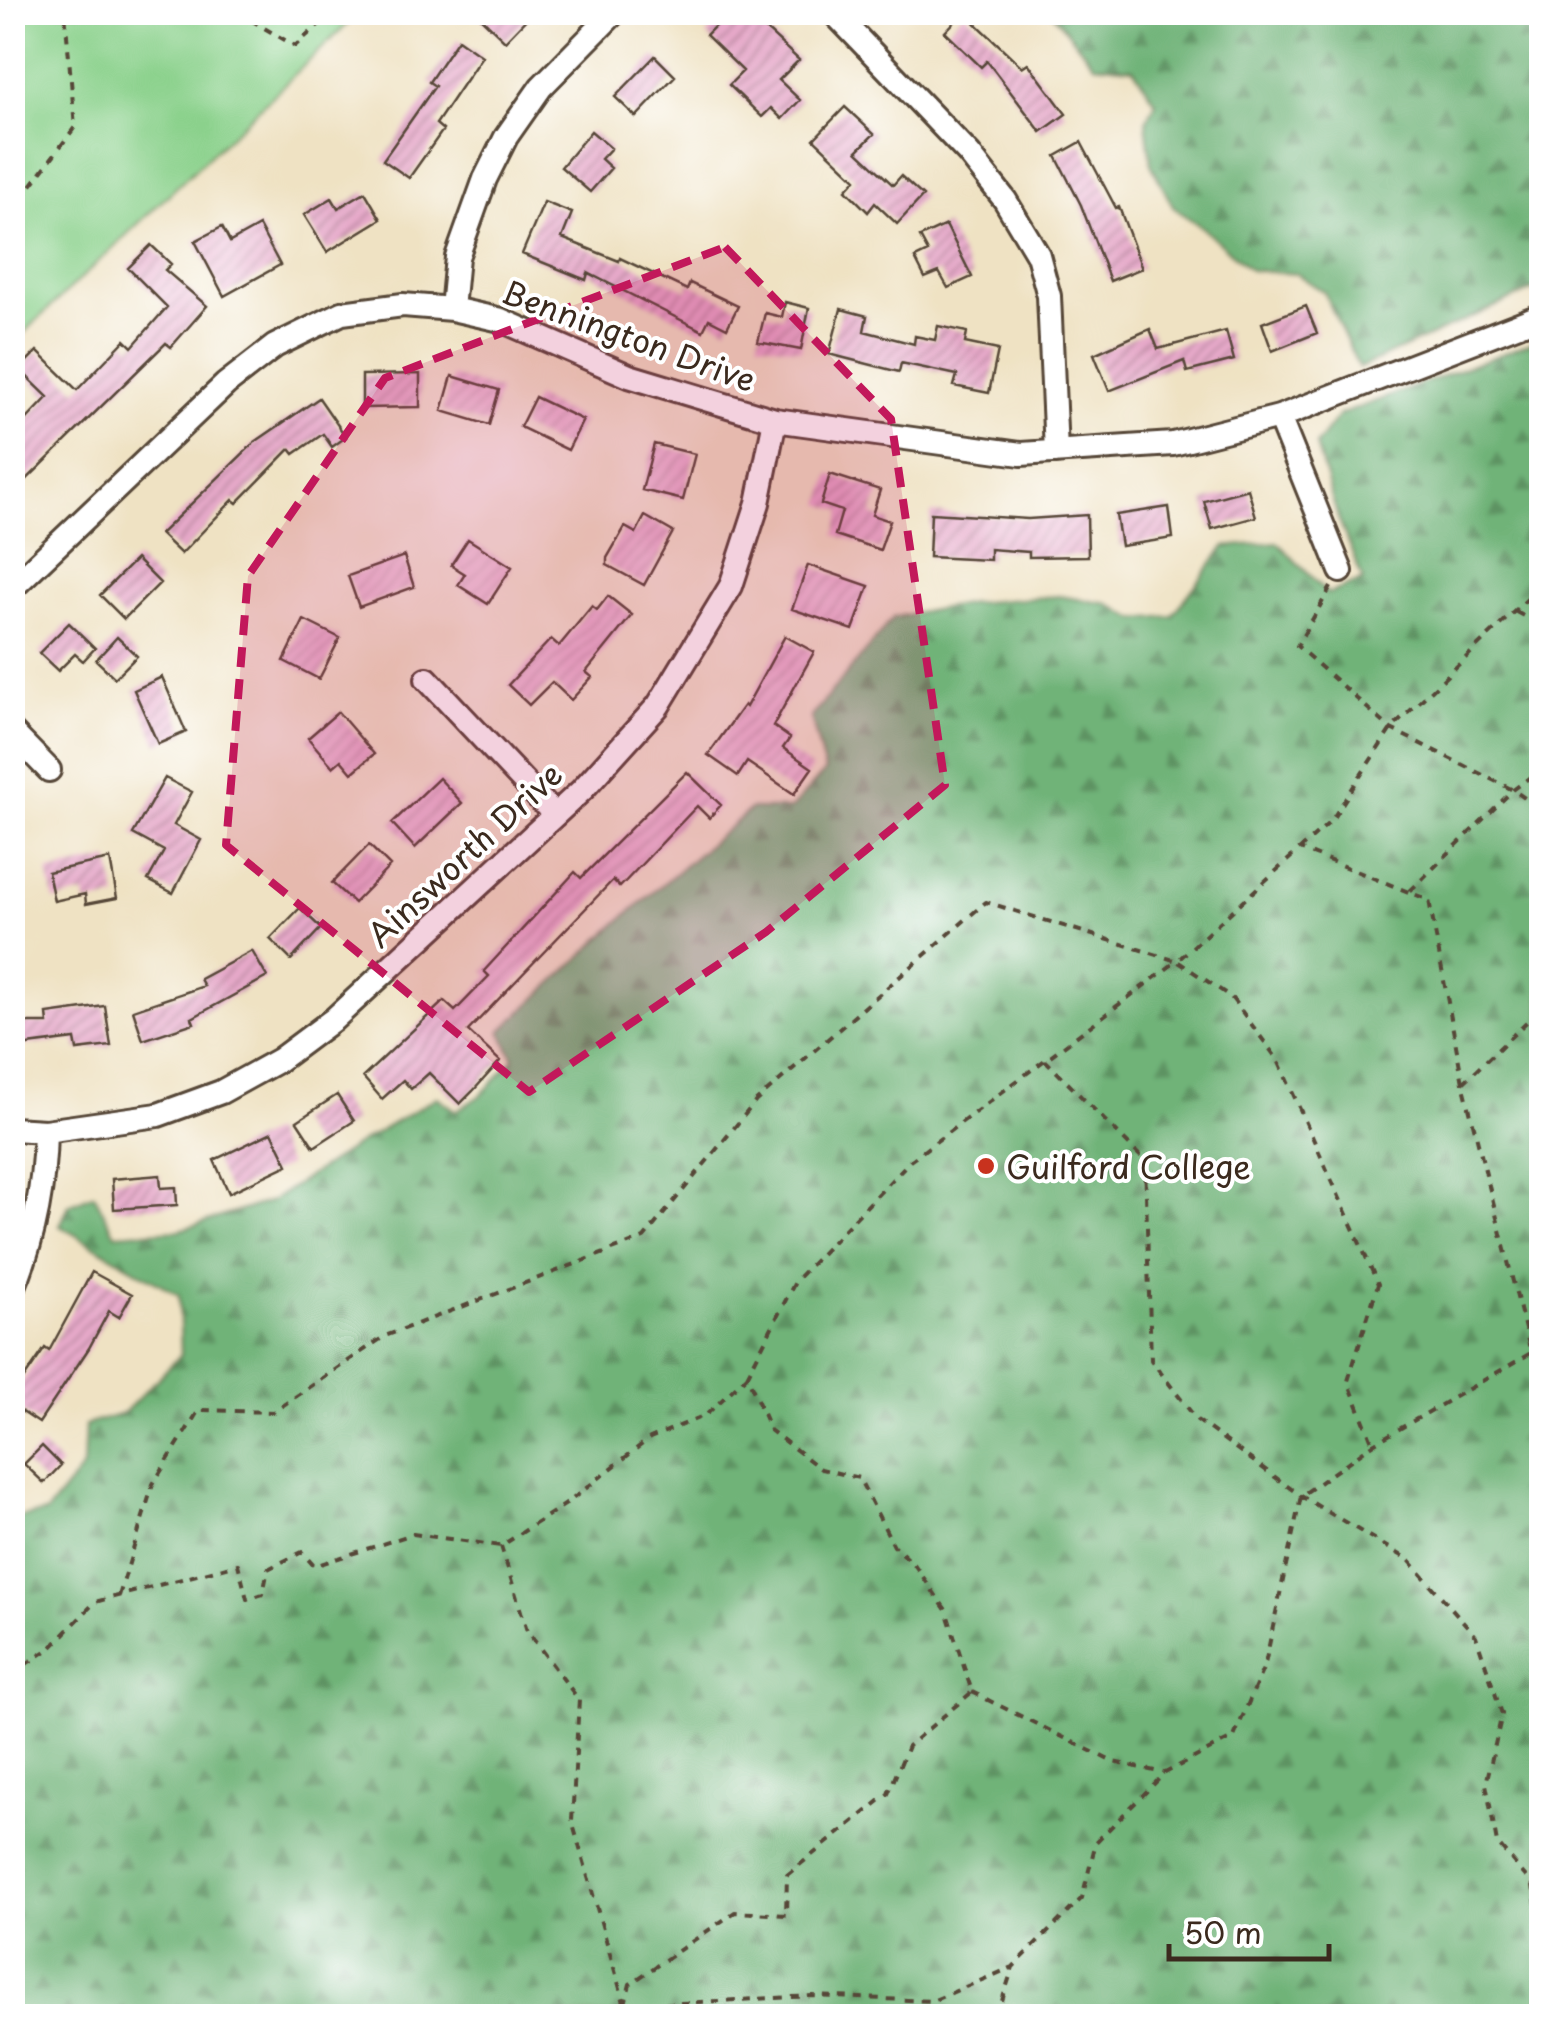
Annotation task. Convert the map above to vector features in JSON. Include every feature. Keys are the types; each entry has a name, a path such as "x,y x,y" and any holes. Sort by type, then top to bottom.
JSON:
{"street":[{"path":"452,310 457,258 485,179 506,138 541,87 615,12"},
{"path":"834,12 969,154 1005,200 1038,255 1049,296 1056,452"},
{"name":"Bennington Drive","path":"12,588 226,384 275,346 342,313 404,306 501,320 629,376 775,420 1021,454 1173,444 1279,417 1542,315"},
{"path":"1279,417 1341,571"},
{"name":"Ainsworth Drive","path":"12,1130 45,1131 158,1115 221,1092 280,1060 334,1019 582,790 658,706 731,586 758,503 775,420"},
{"path":"427,678 554,814"},
{"path":"12,732 49,770"},
{"path":"12,1290 29,1254 44,1177 45,1131"}],"path":[{"path":"12,211 76,127 65,12"},
{"path":"237,12 296,46 333,12"},
{"path":"1341,571 1297,646 1391,730 1513,790 1542,810"},
{"path":"12,1672 52,1648 94,1602 238,1564 247,1599 263,1594 268,1569 302,1552 314,1566 413,1534 500,1546 566,1504 650,1438 706,1415 747,1376 796,1280 910,1161 1176,961 1300,849 1330,821 1391,730 1542,585"},
{"path":"1516,612 1542,626"},
{"path":"1409,892 1513,790 1542,768"},
{"path":"624,2006 812,1996 932,2000 1013,1967 1082,1898 1096,1842 1165,1773 1234,1737 1264,1664 1302,1496 1372,1444 1531,1353 1463,1083 1429,900 1300,849"},
{"path":"119,1596 153,1484 199,1410 272,1412 385,1336 644,1238 756,1102 986,902 1176,961 1231,996 1278,1060 1378,1284 1348,1381 1372,1444"},
{"path":"1463,1083 1542,1008"},
{"path":"1045,1060 1145,1161 1152,1360 1197,1420 1302,1496 1410,1560 1476,1636 1502,1714 1486,1784 1497,1843 1533,1886 1542,1944"},
{"path":"747,1376 770,1430 821,1469 859,1478 894,1546 914,1564 946,1610 972,1692 1113,1762 1165,1773"},
{"path":"500,1546 528,1631 579,1700 572,1822 624,2006"},
{"path":"622,2016 630,1984 735,1912 786,1915 787,1876 888,1794 908,1746 972,1692"},
{"path":"1533,1886 1542,1873"},
{"path":"996,2016 1013,1967"}],"highlighted area":[{"path":"725,247 891,419 945,785 766,932 529,1092 226,845 248,576 385,378"}],"green space":[{"path":"13,12 359,12 359,13 13,343"},
{"path":"1052,13 1541,13 1541,286 1359,368 1324,292 1297,274 1250,270 1173,207 1151,164 1146,121 1156,102 1133,68 1094,64"},
{"name":"Guilford College","path":"1541,339 1541,2016 13,2016 13,1518 46,1513 83,1467 85,1425 123,1414 181,1355 179,1295 60,1226 69,1205 94,1194 115,1234 180,1230 271,1201 437,1097 457,1111 481,1095 514,1059 501,1031 623,918 751,809 791,809 825,771 811,717 894,617 971,603 1059,596 1109,604 1136,619 1172,616 1225,547 1277,542 1328,594 1363,580 1338,518 1316,445 1339,415"}],"building":[{"path":"475,12 533,12 505,41"},
{"path":"703,12 747,12 799,60 779,80 800,100 782,119 771,108 762,117 729,85 743,71 706,35 716,25"},
{"path":"964,12 1022,67 1028,63 1066,114 1041,132 987,61 981,67 945,32"},
{"path":"458,39 482,56 436,124 443,130 409,178 383,160 435,86 429,82"},
{"path":"655,56 675,76 636,117 615,97"},
{"path":"845,107 874,134 857,151 893,185 901,176 923,196 897,224 875,203 868,212 846,190 856,179 814,139"},
{"path":"591,131 611,148 601,159 611,168 590,192 561,167"},
{"path":"1081,142 1116,208 1119,207 1142,268 1110,281 1081,205 1056,156"},
{"path":"365,192 381,219 327,252 304,215 332,198 338,208"},
{"path":"544,202 572,213 562,238 619,261 620,258 687,290 690,283 738,306 727,328 709,319 703,331 588,273 586,280 522,254"},
{"path":"946,225 972,277 948,288 939,272 925,278 915,258 928,252 920,237"},
{"path":"259,226 280,265 224,296 195,241 222,227 230,242"},
{"path":"151,245 171,264 165,270 207,306 171,347 166,343 12,494 12,435 48,397 19,369 37,351 77,390 125,340 132,347 167,307 128,268"},
{"path":"785,302 809,308 801,350 758,342 765,313 782,317"},
{"path":"1306,306 1317,333 1272,351 1262,323"},
{"path":"841,309 867,316 864,331 914,344 915,336 935,340 938,326 967,332 965,343 998,350 989,393 954,386 957,375 901,363 899,372 829,354"},
{"path":"1150,329 1158,349 1226,331 1234,360 1187,372 1184,361 1109,391 1094,354"},
{"path":"420,374 420,407 362,408 362,375"},
{"path":"452,376 499,390 489,425 442,411"},
{"path":"535,397 583,420 568,450 520,427"},
{"path":"319,398 346,437 332,447 323,434 294,454 290,449 181,554 160,534 255,442"},
{"path":"654,444 695,454 683,500 642,490"},
{"path":"830,474 880,490 872,515 890,521 880,550 835,535 842,511 821,504"},
{"path":"1248,489 1256,517 1212,529 1204,501"},
{"path":"1169,507 1173,538 1121,546 1116,515"},
{"path":"931,513 1028,519 1087,515 1088,556 1029,557 1029,552 990,549 990,560 929,557"},
{"path":"645,516 673,532 644,585 607,565 607,558 625,527 636,533"},
{"path":"468,539 512,567 488,604 458,585 465,574 451,565"},
{"path":"404,556 414,587 359,607 348,576"},
{"path":"136,559 160,583 124,619 100,595"},
{"path":"808,565 869,586 853,630 792,609"},
{"path":"608,596 632,615 586,672 592,677 571,700 552,682 529,705 508,685 551,639 559,646 592,606 597,610"},
{"path":"304,620 340,638 319,679 284,661"},
{"path":"69,623 95,648 83,661 75,654 58,671 39,653"},
{"path":"785,636 814,652 773,726 790,738 783,748 812,768 794,794 747,762 738,776 708,755 746,707"},
{"path":"117,637 137,656 115,678 96,660"},
{"path":"162,677 186,732 158,744 134,690"},
{"path":"338,712 374,754 352,773 341,760 333,767 308,738"},
{"path":"687,772 721,805 709,818 697,806 620,887 613,880 468,1031 500,1061 473,1091 460,1104 429,1073 411,1089 403,1080 382,1099 363,1077 444,1001 455,1011 489,976 484,971 575,872 581,878"},
{"path":"165,778 192,792 174,825 201,840 173,893 148,880 164,851 133,834"},
{"path":"439,778 462,803 415,848 392,823"},
{"path":"369,845 390,866 354,903 332,883"},
{"path":"110,859 117,898 86,904 85,894 54,901 48,872"},
{"path":"300,908 321,928 291,960 270,939"},
{"path":"252,951 267,977 192,1018 194,1023 143,1040 133,1010 204,986 200,979"},
{"path":"105,1006 111,1046 77,1050 75,1039 12,1047 12,1023 48,1023 47,1014"},
{"path":"337,1095 354,1121 314,1147 297,1121"},
{"path":"272,1132 288,1165 229,1193 214,1160"},
{"path":"160,1175 161,1188 176,1187 177,1205 114,1209 112,1179"},
{"path":"92,1272 132,1294 119,1317 109,1311 39,1423 12,1405 12,1396 45,1348 49,1351"},
{"path":"42,1446 61,1465 44,1483 24,1464"}],"place":[{"name":"Guilford College","path":"986,1166"}]}
